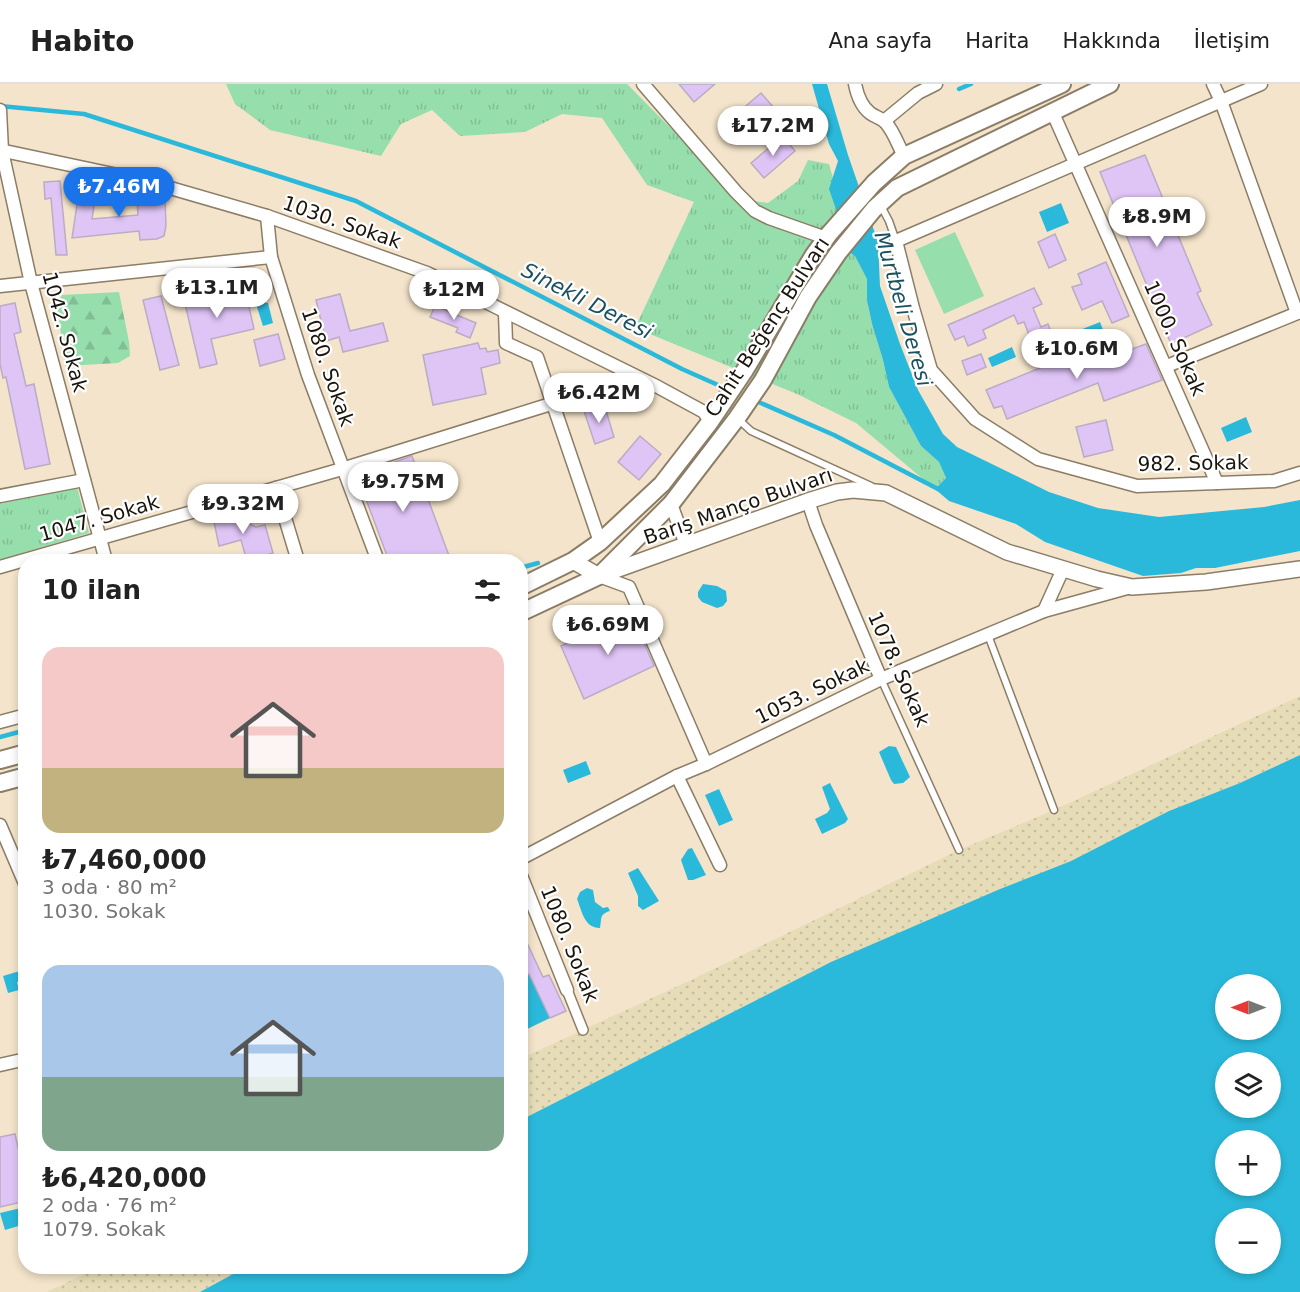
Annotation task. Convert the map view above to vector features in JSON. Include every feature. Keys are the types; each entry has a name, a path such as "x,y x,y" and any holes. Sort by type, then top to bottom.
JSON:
{"main road":[{"name":"Cahit Beğenç Bulvarı","path":"528,583 573,561 600,542 662,484 710,422 745,370 828,236 874,183 904,156 1062,84"},
{"name":"Cahit Beğenç Bulvarı","path":"528,609 599,576 671,504 763,380 808,297 838,253 877,207 897,188 1110,84"},
{"path":"0,760 18,755"},
{"path":"0,783 18,778"}],"street":[{"path":"643,84 755,211 769,218 828,236"},
{"path":"855,84 857,94 864,106 884,121 893,132 904,156"},
{"path":"884,121 918,93 936,84"},
{"path":"1167,366 1299,313 1213,84"},
{"path":"896,241 1261,84"},
{"name":"1042. Sokak","path":"0,110 1,151 31,283 104,554"},
{"name":"1000. Sokak","path":"1052,111 1217,483"},
{"name":"1030. Sokak","path":"1,151 146,181 267,216 427,273 658,387 704,412 710,422"},
{"name":"1080. Sokak","path":"267,216 271,257 308,375 375,554"},
{"name":"982. Sokak","path":"896,241 931,370 975,418 1038,459 1137,486 1274,481 1300,472"},
{"path":"0,286 271,257"},
{"path":"505,313 506,343 537,357 600,542"},
{"name":"1047. Sokak","path":"46,554 342,469 554,403"},
{"path":"0,496 84,480"},
{"path":"276,488 296,554"},
{"name":"Barış Manço Bulvarı","path":"599,576 808,501 852,490 886,493 1007,552 1132,587 1206,582 1300,569"},
{"name":"1078. Sokak","path":"808,501 881,679"},
{"path":"671,504 686,545"},
{"path":"573,561 599,576 629,587 706,764"},
{"name":"1047. Sokak","path":"0,567 18,562"},
{"path":"1044,611 1063,569"},
{"name":"1053. Sokak","path":"528,855 677,776 881,679 1044,611 1132,587"},
{"path":"0,722 18,717"},
{"path":"677,776 720,865"},
{"path":"0,825 18,867"},
{"name":"1080. Sokak","path":"528,893 583,1030"},
{"path":"0,1065 18,1061"}],"lane":[{"path":"877,207 889,221 896,241"},
{"path":"739,414 751,431 886,493"},
{"path":"988,634 1054,810"},
{"name":"1078. Sokak","path":"881,679 959,850"}],"green space":[{"path":"226,84 627,84 741,199 768,203 798,181 808,160 829,164 855,256 867,279 867,300 889,387 921,446 939,462 946,478 935,489 856,423 797,394 635,328 694,202 647,185 602,118 562,114 525,132 460,136 432,110 401,124 381,156 270,130 235,104"},
{"path":"955,232 984,296 944,314 915,250"},
{"path":"119,292 130,356 118,363 65,366 57,303 62,295"},
{"path":"77,487 89,533 0,560 0,502"}],"sand":[{"path":"1300,696 1300,755 1240,783 1169,811 1071,861 831,962 528,1116 528,1055 691,980 959,850 1054,810"},
{"path":"85,1274 233,1274 200,1292 46,1292"}],"water":[{"path":"812,84 827,84 848,155 878,242 880,286 918,390 943,434 957,447 1049,492 1098,508 1159,517 1264,507 1300,500 1300,551 1215,568 1196,568 1181,573 1143,576 1045,542 1016,524 949,501 935,489 946,478 939,462 921,446 889,387 867,300 867,279 855,256 851,253 829,189 838,161 829,144"},
{"path":"1061,203 1069,223 1047,232 1039,212"},
{"path":"262,302 268,303 273,323 263,326 257,307"},
{"path":"1100,322 1109,345 1098,349 1095,341 1070,350 1065,336"},
{"path":"1012,347 1016,357 992,367 988,358"},
{"path":"1246,417 1252,432 1227,442 1221,428"},
{"path":"703,584 717,586 726,591 727,601 723,606 717,608 702,602 698,597 698,592"},
{"path":"889,746 896,747 910,777 903,783 894,784 879,752"},
{"path":"1300,755 1300,1292 200,1292 233,1274 528,1274 528,1116 831,962 1071,861 1169,811 1240,783"},
{"path":"586,761 591,774 568,783 563,770"},
{"path":"830,783 848,819 845,823 822,834 815,819 830,809 822,787"},
{"path":"719,789 733,820 719,826 705,795"},
{"path":"692,848 706,875 688,880 681,860 688,849"},
{"path":"638,868 659,901 643,910 638,906 638,896 628,873"},
{"path":"587,888 593,890 595,902 603,908 608,907 610,911 603,915 600,928 587,922 577,899 580,892"},
{"path":"18,972 18,990 8,993 3,976"},
{"path":"530,973 550,1018 528,1029 528,974"},
{"path":"18,1209 18,1226 5,1230 0,1213"}],"building":[{"path":"679,84 715,84 694,102"},
{"path":"761,93 774,108 732,144 719,129"},
{"path":"783,136 795,151 764,178 751,163"},
{"path":"1145,155 1201,291 1197,293 1212,325 1171,344 1100,172"},
{"path":"60,181 67,255 56,255 51,198 45,199 44,182"},
{"path":"80,185 97,187 92,219 138,215 137,200 165,199 164,236 157,239 140,240 139,231 72,238"},
{"path":"1055,234 1066,260 1049,268 1038,242"},
{"path":"1106,262 1129,316 1112,323 1102,301 1082,310 1072,287 1082,284 1078,274"},
{"path":"244,285 254,329 211,339 217,364 200,368 183,295 200,291 201,295"},
{"path":"1034,288 1042,304 1033,308 1041,327 1048,324 1053,338 1033,345 1024,322 1018,324 1014,315 983,330 986,338 968,346 964,336 955,340 948,325"},
{"path":"340,294 350,331 383,323 388,341 343,352 339,337 326,341 316,300"},
{"path":"161,296 179,365 160,370 143,300"},
{"path":"15,303 21,332 14,334 26,386 34,384 50,464 25,469 6,377 3,378 0,364 0,306"},
{"path":"435,306 476,323 470,338 456,332 458,328 430,317"},
{"path":"278,334 285,359 260,366 254,340"},
{"path":"478,343 480,349 486,348 487,352 498,350 500,363 481,368 486,394 433,405 423,355"},
{"path":"1146,344 1162,380 1104,401 1098,383 1007,419 1002,406 994,408 986,390 1067,357 1070,366 1107,352 1110,357"},
{"path":"981,354 986,367 967,375 962,361"},
{"path":"604,404 614,437 595,444 584,411"},
{"path":"1106,420 1113,450 1084,457 1076,427"},
{"path":"640,436 661,454 639,480 618,462"},
{"path":"412,456 448,554 386,554 357,475"},
{"path":"237,511 239,519 256,527 265,525 273,553 245,554 241,540 219,546 213,517"},
{"path":"631,613 654,666 584,699 561,646 595,631 593,627"},
{"path":"528,945 543,977 549,975 566,1011 550,1018 529,974"},
{"path":"15,1134 18,1147 18,1203 0,1207 0,1137"}],"waterway":[{"path":"959,89 971,84"},
{"name":"Sinekli Deresi","path":"0,106 84,114 356,201 682,369 727,389"},
{"name":"Sinekli Deresi","path":"754,400 834,435 938,489"},
{"path":"528,566 538,563"},
{"path":"0,737 18,732"}],"water label":[{"name":"Murtbeli Deresi","path":"903,309"}]}
